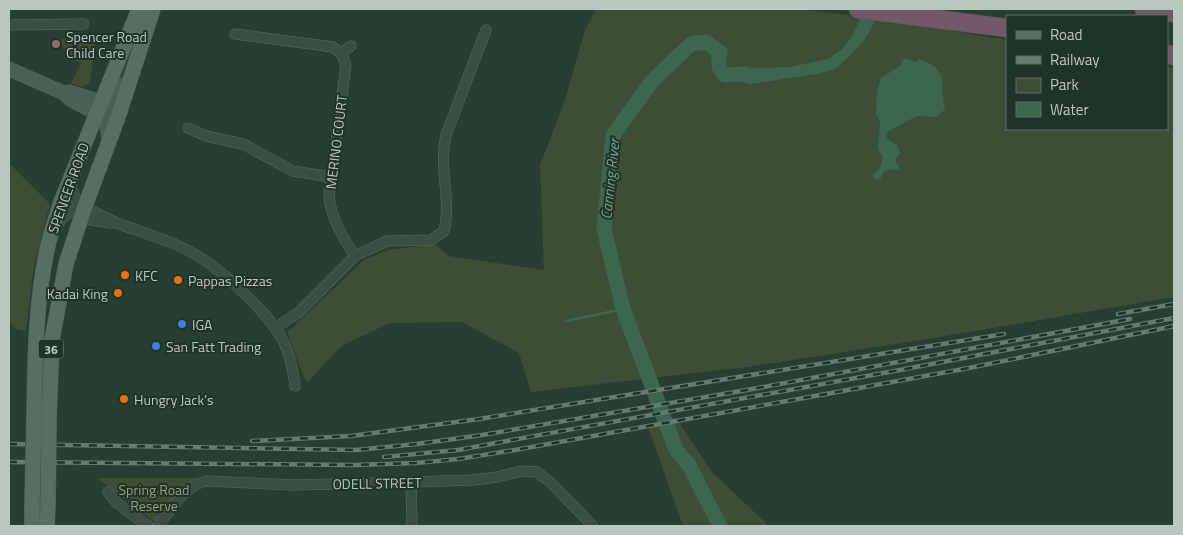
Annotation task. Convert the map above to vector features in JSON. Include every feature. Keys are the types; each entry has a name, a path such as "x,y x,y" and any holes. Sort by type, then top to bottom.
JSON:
{"highway":[{"path":"858,9 1006,28"},
{"path":"1144,9 1174,13"}],"main road":[{"name":"SPENCER ROAD","path":"47,526 48,505 36,359 41,284 51,233 61,202 139,9"},
{"name":"SPENCER ROAD","path":"32,526 32,505 42,419 52,340 63,278 84,209 153,9"},
{"path":"9,69 64,93 70,99 89,109 107,107 115,102 134,47 146,28"},
{"path":"98,108 106,121 109,139"},
{"path":"36,359 42,342 48,288 52,281 63,278"}],"street":[{"path":"9,25 84,24"},
{"path":"275,328 298,313 355,256 387,241 431,240 444,231 448,217 442,161 443,149 446,135 486,30"},
{"path":"235,34 333,47 342,53 351,46"},
{"name":"MERINO COURT","path":"342,53 346,65 329,196 332,212 355,256"},
{"path":"188,128 206,136 243,144 293,171 331,177"},
{"path":"69,182 73,195 84,209"},
{"path":"51,233 70,212 84,209 95,211 117,224 181,248 207,262 241,291 275,328 283,340 292,366 295,386"},
{"name":"ODELL STREET","path":"158,526 188,490 196,483 206,481 294,485 411,482 473,480 522,471 537,472 550,482 593,526"},
{"path":"411,482 412,526"},
{"path":"108,492 117,503 148,526"}],"green space":[{"path":"596,9 797,9 884,19 1006,40 1006,130 1168,130 1168,67 1174,68 1174,297 934,338 747,367 531,392 519,353 462,322 390,323 341,346 307,383 287,331 364,260 388,250 435,244 448,256 544,270 540,165 564,103 585,30"},
{"path":"55,39 96,39 90,83 81,87 71,83 81,63 64,55 67,49 54,43"},
{"path":"9,163 50,204 34,265 26,331 15,329 9,321"},
{"path":"676,418 712,472 769,526 683,526 647,424"},
{"name":"Spring Road Reserve","path":"97,478 196,478 156,523"}],"water":[{"path":"864,9 882,9 865,39 835,69 817,74 750,84 737,81 725,75 737,69 790,67 828,59 842,49 850,39"},
{"path":"904,58 916,62 919,59 936,68 942,78 945,109 937,117 917,116 886,134 887,139 897,145 900,152 895,161 899,166 899,170 891,169 884,172 880,179 875,179 872,176 880,168 883,157 878,149 880,121 876,115 877,92 881,78 900,66"}],"waterway":[{"name":"Canning River","path":"720,526 689,465 676,450 623,309 604,229 613,135 653,80 691,44 706,42 720,52 719,65 725,75 746,74"},
{"path":"566,321 623,309"}],"railway":[{"path":"1118,314 1174,304"},
{"path":"384,457 458,450 1174,318"},
{"path":"9,444 356,450 417,444 482,435 747,390 1130,319"},
{"path":"9,462 355,465 416,463 458,459 969,368 1174,326"},
{"path":"252,441 351,436 479,419 1004,334"}],"place":[{"name":"Spencer Road Child Care","path":"56,44"},
{"name":"KFC","path":"125,275"},
{"name":"Pappas Pizzas","path":"178,280"},
{"name":"Kadai King","path":"118,293"},
{"name":"IGA","path":"182,324"},
{"name":"San Fatt Trading","path":"156,346"},
{"name":"Hungry Jack's","path":"124,399"}]}
